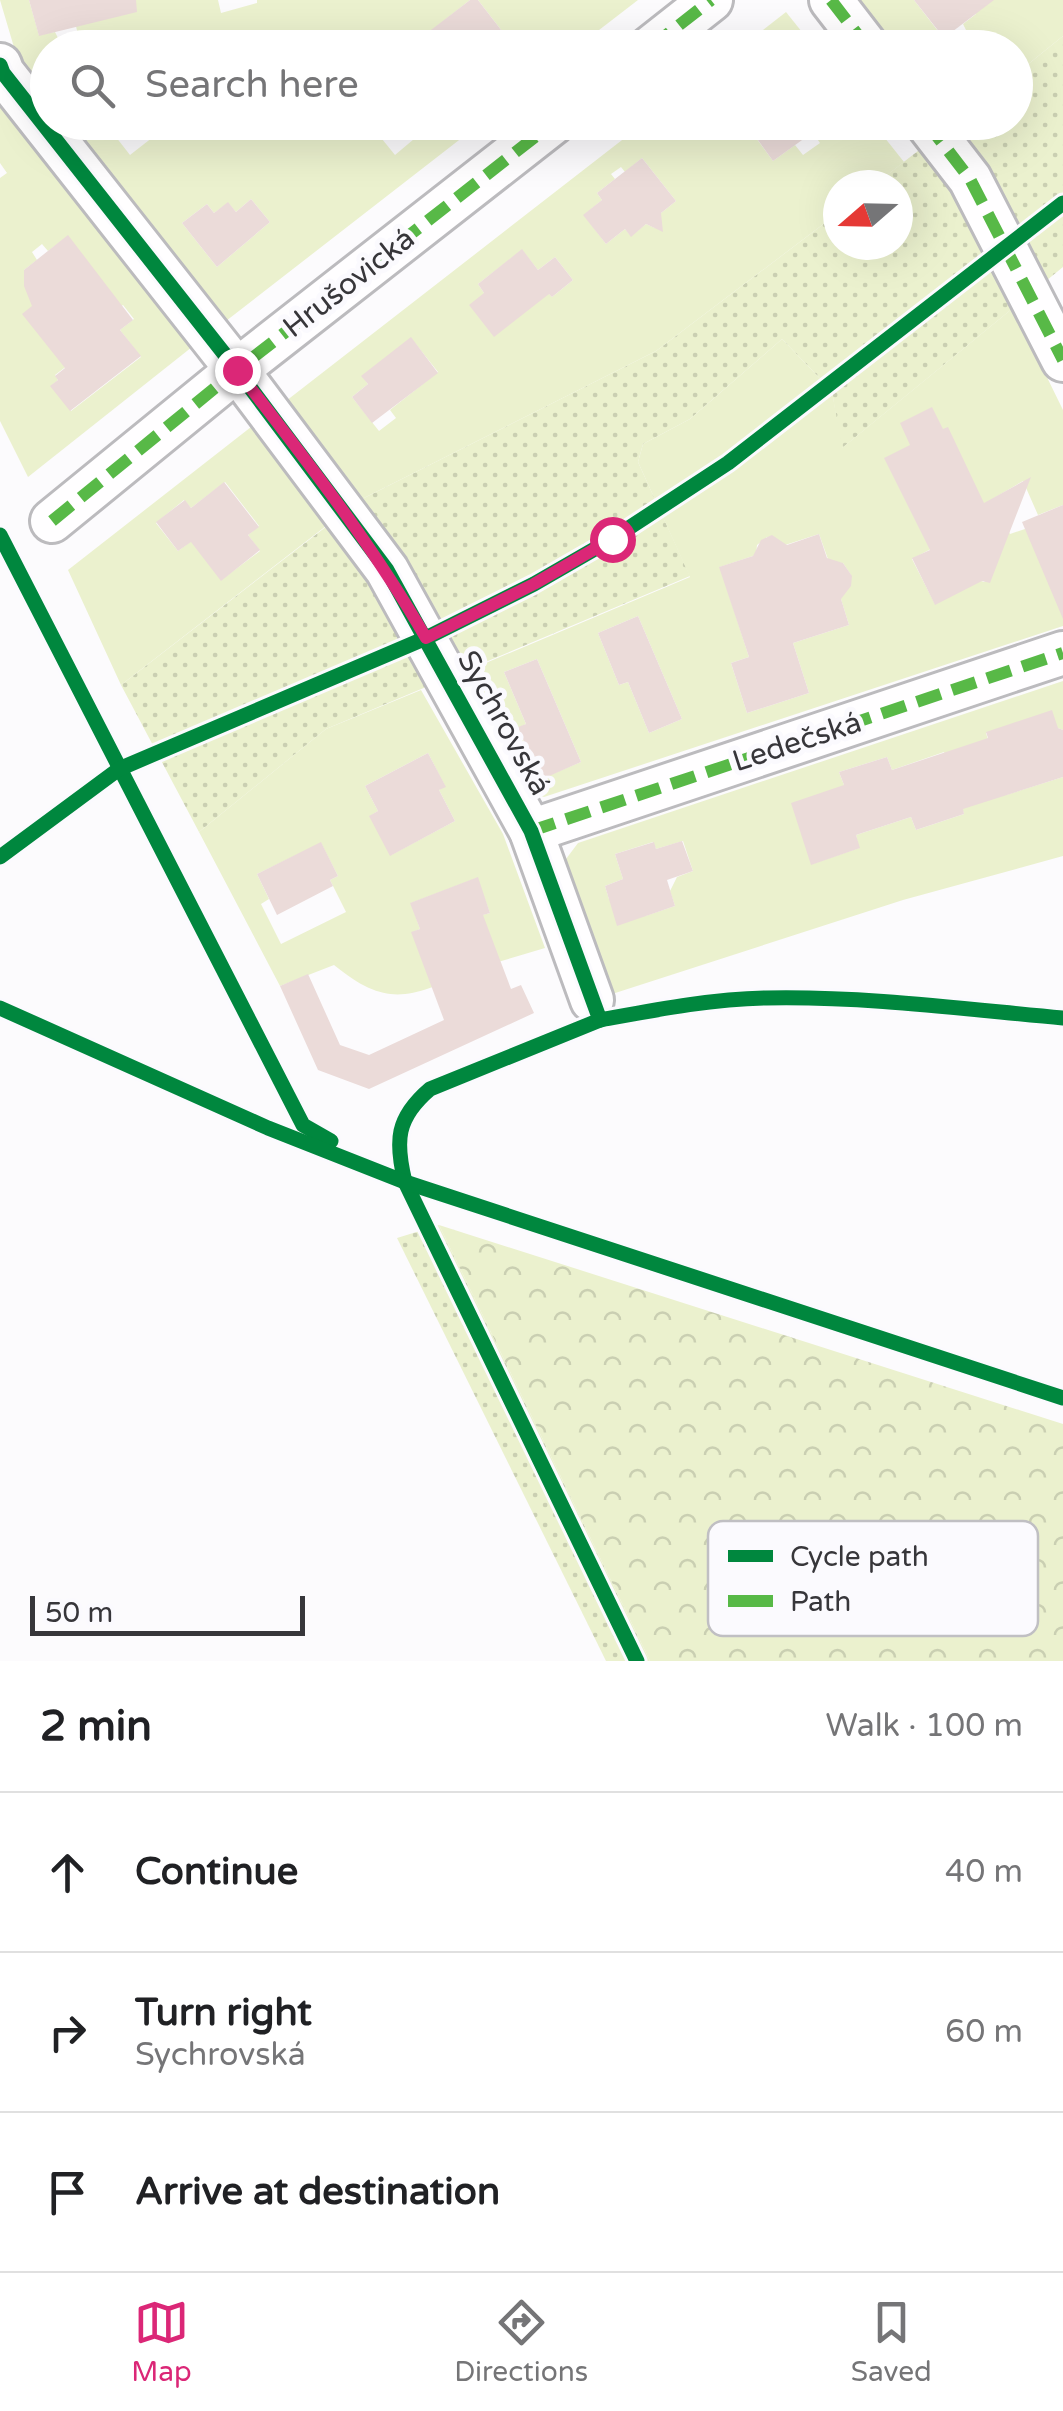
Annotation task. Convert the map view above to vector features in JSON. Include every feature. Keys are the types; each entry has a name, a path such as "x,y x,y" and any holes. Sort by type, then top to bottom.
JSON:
{"street":[{"path":"673,30 711,0"},
{"path":"831,0 854,30"},
{"name":"Sychrovská","path":"0,65 30,107"},
{"name":"Sychrovská","path":"56,140 237,370 387,570 531,830 592,1000"},
{"name":"Hrušovická","path":"52,521 237,370 531,140"},
{"path":"940,140 970,179 1063,360"},
{"name":"Ledečská","path":"531,830 1063,654"}],"green space":[{"path":"0,0 29,0 38,30 30,30 30,73 16,54"},
{"path":"86,0 218,0 221,13 257,0 470,0 432,30 77,30 76,26"},
{"path":"478,0 638,0 599,30 501,30"},
{"path":"854,0 914,0 937,30 873,30"},
{"path":"967,0 1063,0 1063,36 1033,60 1033,30 966,30 963,24 976,14"},
{"path":"786,12 800,30 763,30"},
{"path":"1063,36 1063,267 841,449 832,391 782,339 690,419 643,444 638,462 690,576 326,729 199,832 121,685 362,499 656,351 823,224 823,260 913,260 913,170 893,170 932,140 1033,140 1033,60"},
{"path":"0,102 192,347 28,477 0,421 0,178 7,173 0,163","holes":["68,236 41,337 24,270 37,260 32,252 42,244 48,251","123,305 134,319 120,330 141,357 71,411 51,386 58,380 55,375 105,337 96,325"]},
{"path":"82,140 118,140 130,155 149,140 383,140 395,155 413,140 459,140 226,321","holes":["251,199 270,222 217,267 182,223 207,204 214,213 228,203 236,212"]},
{"path":"622,140 758,140 773,161 795,145 803,155 820,143 818,140 887,140 904,162 894,170 823,170 823,224 656,351 362,499 286,401","holes":["642,158 676,201 661,213 655,228 646,224 631,236 625,229 606,244 584,215 602,200 597,193 615,179 611,174 621,167 625,172","522,250 538,270 555,257 573,280 552,297 544,288 484,293 478,284","411,338 438,372 390,410 396,418 379,431 352,397 368,384 362,376"]},
{"path":"1013,308 1063,410 1063,505 1038,515 1023,481 994,498 1010,534 1025,529 1063,567 1063,626 544,797 527,791 462,673 690,577 638,462 643,444 690,419 782,339 832,391 842,448","holes":["819,534 829,562 843,563 851,575 840,596 849,625 793,643 809,693 747,713 731,663 749,657 720,567 756,555 757,545 767,537 782,546","946,541 991,578 984,582 976,579 935,604 912,559","638,616 682,719 649,733 628,682 619,685 598,633","537,659 581,762 540,779 518,728 526,724 504,672"]},
{"path":"251,427 326,526 121,685 68,570","holes":["225,482 259,526 248,535 260,551 221,580 206,530 178,551 156,523 184,500 191,508"]},
{"path":"1063,681 1063,730 986,733 1006,795 1063,777 1063,856 903,900 609,995 560,867 578,843","holes":["944,752 964,814 916,830 911,817 856,835 859,848 812,864 844,785 839,772 887,757 892,770","683,841 693,871 677,877 670,891 675,906 645,916 636,891 609,899 605,886 623,879 615,854 653,842 656,849"]},
{"path":"421,690 503,834 545,948 415,992 385,993 370,988 334,965 280,986 199,832 326,729","holes":["428,753 445,786 439,790 455,821 391,855 370,816 378,811 365,786","321,843 338,876 330,880 346,912 281,944 261,904 269,899 257,874","477,878 490,913 411,933 420,929 411,903"]},
{"path":"439,1225 650,1661 606,1661 397,1238"},
{"path":"439,1225 1063,1424 1063,1661 650,1661"}],"building":[{"path":"29,0 136,0 137,12 64,30 37,30"},
{"path":"470,0 478,0 501,30 431,30"},
{"path":"914,0 994,0 955,30 938,30"},
{"path":"758,140 802,140 773,161"},
{"path":"642,158 676,201 661,213 663,232 646,224 631,237 625,229 606,244 583,215 602,200 597,193"},
{"path":"251,199 270,222 217,267 182,223 207,204 214,213 228,202 236,212"},
{"path":"68,235 133,320 120,330 141,356 70,411 50,386 65,368 22,314 32,306 24,286 24,270"},
{"path":"522,249 538,270 555,257 573,280 494,337 469,305 484,293 478,284"},
{"path":"411,337 438,373 372,423 352,397 368,384 361,376"},
{"path":"932,407 943,429 948,427 984,503 1031,477 990,583 982,581 935,605 912,558 930,550 884,458 910,445 900,423"},
{"path":"224,482 259,527 248,535 260,550 221,581 191,542 178,551 156,522 185,500 191,508"},
{"path":"1063,505 1063,619 1022,522"},
{"path":"819,534 827,558 843,563 852,576 851,586 841,599 849,625 793,643 809,693 747,713 731,663 749,657 719,567 753,556 761,540 772,535 787,545"},
{"path":"638,616 682,719 649,733 628,682 619,685 598,633"},
{"path":"537,659 581,762 540,780 518,727 526,724 504,672"},
{"path":"1052,710 1058,728 1063,730 1063,777 963,809 964,814 916,830 911,817 856,835 860,848 811,865 791,803 844,785 839,772 887,757 892,770 988,738 986,732"},
{"path":"428,753 446,787 439,790 455,821 390,856 369,816 378,811 365,786"},
{"path":"682,841 693,871 667,880 675,906 617,926 605,886 623,879 615,854 654,842 656,849"},
{"path":"321,842 338,876 330,880 333,886 277,915 257,874"},
{"path":"478,877 490,913 483,915 511,989 521,985 534,1013 369,1089 318,1070 280,986 308,974 340,1045 369,1055 444,1020 411,932 420,929 410,903"}],"marked path":[{"path":"673,30 711,0"},
{"path":"831,0 854,30"},
{"path":"52,521 237,370 531,140"},
{"path":"940,140 970,179 1063,360"},
{"path":"531,831 1063,653"}],"cycle path":[{"path":"0,65 30,107"},
{"path":"56,140 237,370 387,570 531,831 600,1020 430,1089 405,1120 400,1154 405,1182 637,1661"},
{"path":"0,857 119,769 426,638 534,584 612,539 728,463 1063,203"},
{"path":"0,535 303,1125 331,1141"},
{"path":"600,1020 704,1003 766,998 877,1001 1063,1018"},
{"path":"0,1008 268,1128 405,1182 1063,1398"}],"route":[{"path":"237,370 361,533 426,638 534,584 612,539"}]}
